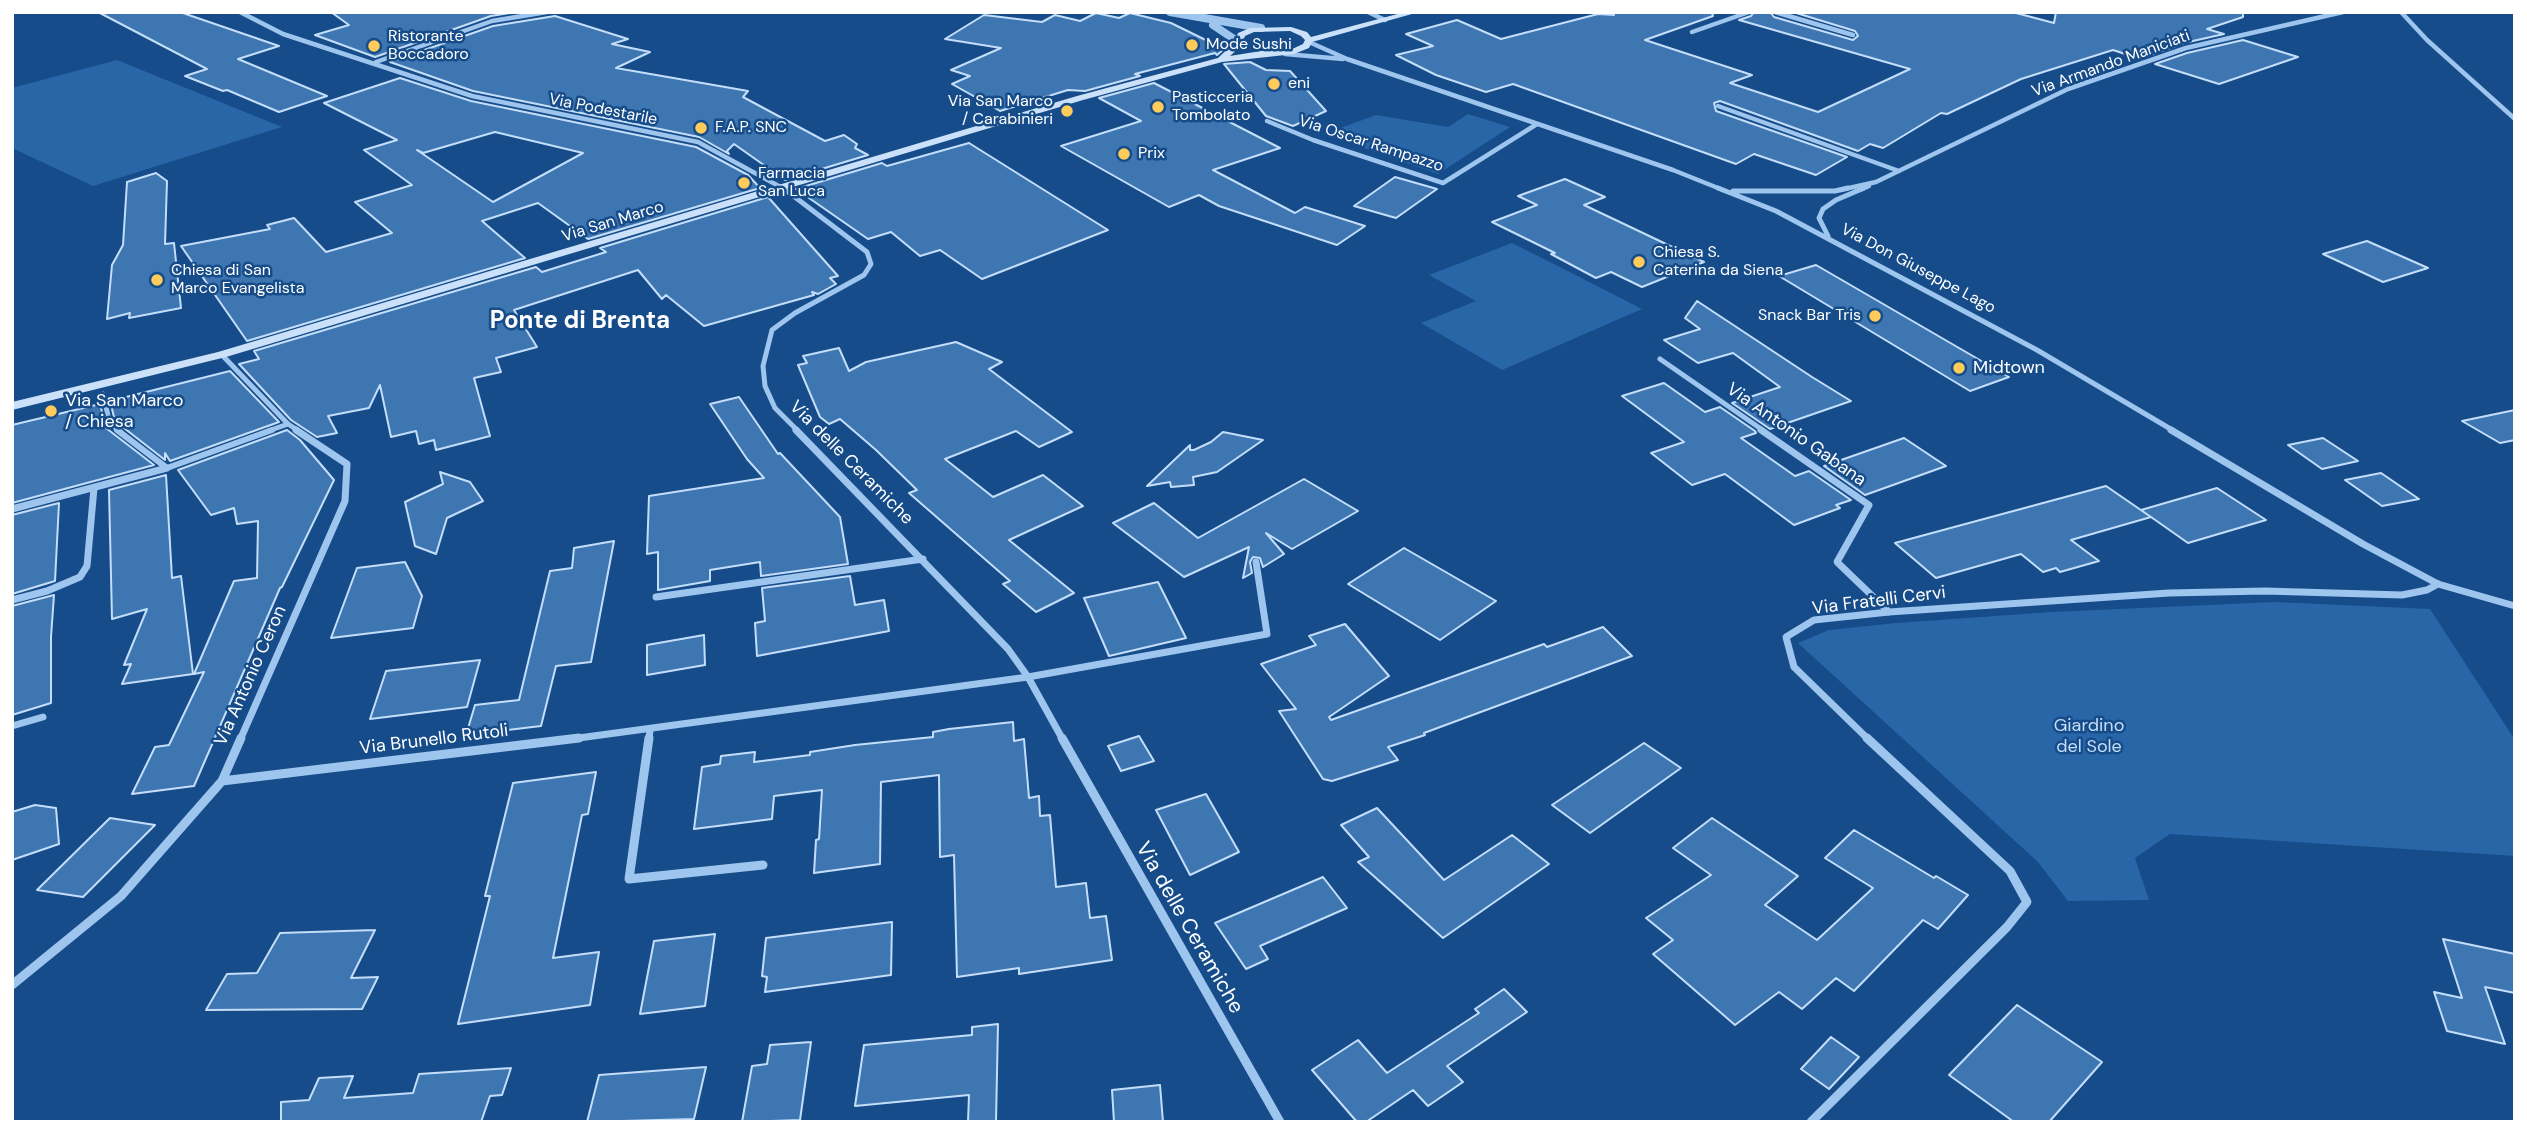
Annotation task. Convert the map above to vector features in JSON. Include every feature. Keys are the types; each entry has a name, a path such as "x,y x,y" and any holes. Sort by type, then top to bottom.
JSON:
{"main road":[{"path":"1237,42 1248,50 1280,53 1300,49 1309,41 1415,12"},
{"path":"1320,28 1367,24"},
{"path":"1261,28 1306,29"},
{"name":"Via San Marco","path":"1221,60 1241,35 1261,28"},
{"path":"1283,28 1304,34 1309,41"},
{"name":"Via San Marco","path":"12,406 222,355 782,187 1221,60 1268,53"}],"street":[{"name":"Via Podestarile","path":"240,12 283,34 472,96 698,142 782,187"},
{"path":"375,62 492,22 547,12"},
{"path":"1170,12 1261,28"},
{"path":"1368,12 1385,20"},
{"path":"1692,32 1749,12"},
{"path":"1775,12 1853,35"},
{"name":"Via Armando Maniciati","path":"1828,236 1819,218 1823,209 1998,121 2080,85 2186,48 2343,12"},
{"path":"2401,12 2427,40 2515,119"},
{"path":"1199,19 1228,33 1237,42"},
{"name":"Via Don Giuseppe Lago","path":"1309,41 1347,59 1728,191 1828,236 2037,350 2363,544 2438,584 2515,606"},
{"name":"Via Don Giuseppe Lago","path":"1280,53 1347,59"},
{"path":"1718,106 1899,171"},
{"name":"Via Oscar Rampazzo","path":"1267,121 1313,140 1443,183 1537,124"},
{"name":"Via Armando Maniciati","path":"1728,191 1835,191 1876,182"},
{"name":"Via delle Ceramiche","path":"782,187 829,220 867,252 871,264 864,275 795,313 772,330 763,366 765,386 775,408 1008,649 1028,677 1155,906 1280,1122"},
{"name":"Via Antonio Ceron","path":"12,985 121,896 222,781 345,501 347,464 288,424 222,355"},
{"name":"Via Antonio Gabana","path":"1660,359 1869,505 1837,562 1889,612"},
{"path":"103,394 110,424 167,468"},
{"path":"12,509 167,468 288,424"},
{"path":"12,600 47,591 80,576 87,566 94,488"},
{"path":"656,597 923,559"},
{"path":"1028,677 1267,634 1256,562"},
{"name":"Via Fratelli Cervi","path":"1811,1122 2007,927 2027,902 2010,871 1874,746 1794,667 1786,637 1814,621 1889,612 2169,593 2265,591 2402,595 2427,590 2438,584"},
{"name":"Via Brunello Rutoli","path":"222,781 650,730 1028,677"},
{"path":"12,726 43,717"},
{"path":"650,730 629,879 763,865"}],"green space":[{"path":"117,60 282,127 93,186 12,148 12,88"},
{"path":"1468,114 1510,127 1438,174 1324,134 1376,115 1448,127"},
{"path":"1512,243 1642,309 1502,370 1421,323 1476,301 1429,275"},
{"name":"Giardino del Sole","path":"2275,602 2430,609 2515,740 2515,856 2170,834 2135,858 2149,900 2068,901 2038,862 1798,643 1829,630 1896,623 2052,612"}],"building":[{"path":"98,12 180,12 279,46 238,59 327,96 279,112 185,76 207,69"},
{"path":"331,12 516,12 491,16 375,57 315,35 349,25"},
{"path":"1614,12 1712,12 1713,16 1645,40 1752,75 1730,83 1818,112 1910,69 1739,20 1751,16 1754,12 1770,12 1774,17 1853,40 1858,36 1855,31 1793,12 2016,13 2054,23 2056,12 2243,12 2243,17 2207,29 2224,34 2184,43 2140,59 2113,50 2021,79 1947,114 1941,113 1883,148 1870,144 1858,151 1720,101 1714,103 1716,111 1847,157 1816,175 1754,154 1736,164 1513,84 1486,92 1436,75 1396,55 1433,46 1406,34 1457,20 1501,39 1598,14 1614,15"},
{"path":"1096,13 1119,18 1130,13 1171,23 1224,49 1217,55 1215,53 1135,74 1140,76 1085,91 1068,90 1000,111 952,84 970,76 951,70 1001,48 945,39 984,15 1042,22 1055,15 1080,21"},
{"path":"555,16 628,39 612,44 650,52 616,68 748,91 743,97 825,141 844,135 857,144 855,148 868,155 785,180 734,144 727,151 729,154 699,137 473,91 390,62 493,26"},
{"path":"2243,40 2298,57 2219,84 2155,64 2187,53"},
{"path":"1250,62 1266,70 1290,71 1326,111 1293,126 1266,116 1224,64"},
{"path":"400,78 471,101 696,147 748,175 760,188 588,239 538,203 482,221 525,258 247,341 181,246 270,229 267,225 294,218 326,252 392,233 355,202 412,185 364,150 397,140 324,103","holes":["495,132 583,153 493,202 417,150 423,153"]},
{"path":"1154,83 1280,148 1213,170 1295,213 1305,207 1365,226 1337,245 1219,206 1199,195 1169,207 1061,146 1141,121 1099,98"},
{"path":"969,143 1108,230 982,279 940,250 920,256 891,232 868,239 796,189 882,163 887,166"},
{"path":"156,173 167,181 165,244 174,243 181,308 129,318 130,313 107,319 112,265 123,245 127,182"},
{"path":"1395,177 1437,189 1396,218 1354,206"},
{"path":"1565,179 1605,197 1584,205 1704,262 1642,287 1611,272 1596,278 1551,254 1555,253 1492,222 1537,205 1518,196"},
{"path":"768,197 838,276 830,278 836,284 818,294 812,292 814,295 704,326 666,295 662,299 638,270 514,310 537,347 496,358 501,372 474,378 490,436 436,450 434,440 419,444 416,431 391,437 380,385 369,408 328,416 337,433 317,437 291,420 239,364 259,359 254,351 536,267 542,272 606,252 600,248"},
{"path":"2367,241 2428,268 2383,282 2323,254"},
{"path":"1816,265 2009,377 1970,391 1779,276"},
{"path":"1697,301 1851,401 1770,429 1732,403 1780,387 1733,353 1698,363 1664,340 1700,329 1685,318"},
{"path":"956,342 1002,362 989,369 1072,432 1039,447 1016,431 945,459 993,497 1043,475 1083,506 1009,540 1074,593 1036,612 1003,584 1010,581 909,493 917,490 876,450 840,419 829,424 820,417 798,365 807,363 803,356 839,348 849,371 866,362"},
{"path":"230,371 279,422 170,461 165,453 165,460 115,421 110,401"},
{"path":"1664,383 1705,412 1720,407 1755,431 1756,433 1741,438 1795,476 1809,471 1851,500 1836,505 1840,508 1794,525 1725,474 1692,485 1651,453 1684,442 1622,396"},
{"path":"739,397 778,454 780,453 840,517 848,564 761,576 760,562 710,570 710,581 658,590 658,552 647,554 649,496 764,478 747,459 710,404"},
{"path":"100,404 106,428 154,465 12,503 12,425"},
{"path":"2515,410 2515,440 2500,443 2462,421"},
{"path":"287,430 300,440 334,480 280,588 194,786 132,794 155,747 169,745 204,672 194,674 234,581 257,578 258,521 237,524 234,508 211,515 178,470"},
{"path":"1223,432 1263,440 1217,472 1193,477 1194,485 1171,487 1170,482 1147,486 1190,445 1190,450 1194,450 1211,442"},
{"path":"1904,438 1946,466 1865,495 1824,466"},
{"path":"2323,438 2358,461 2322,469 2288,445"},
{"path":"440,472 470,482 483,501 447,518 436,554 415,546 405,502 443,484"},
{"path":"2381,473 2419,499 2382,506 2345,480"},
{"path":"166,475 172,578 181,576 193,674 122,684 131,664 124,665 147,609 112,619 109,490"},
{"path":"1304,479 1358,511 1292,549 1266,533 1284,554 1263,567 1260,558 1253,557 1250,562 1252,573 1243,578 1249,547 1184,577 1113,523 1154,503 1198,538"},
{"path":"2106,486 2151,517 2071,540 2099,561 2060,572 2056,568 2043,572 2021,554 1936,578 1895,543"},
{"path":"2217,488 2266,520 2188,543 2141,510"},
{"path":"59,503 55,581 12,594 12,515"},
{"path":"614,541 591,662 556,666 541,726 466,735 475,705 519,700 550,571 572,568 574,548"},
{"path":"1404,548 1496,601 1440,640 1348,584"},
{"path":"405,562 422,596 413,628 331,638 357,568"},
{"path":"850,576 855,605 884,600 889,631 757,656 755,623 765,621 762,588"},
{"path":"1158,582 1186,638 1109,656 1084,598"},
{"path":"54,595 51,703 12,715 12,606"},
{"path":"1345,624 1389,676 1329,717 1331,720 1544,644 1547,647 1603,627 1632,656 1388,747 1398,760 1332,781 1323,779 1279,711 1296,709 1261,664 1316,645 1309,636"},
{"path":"704,635 705,665 647,675 647,645"},
{"path":"480,660 467,707 370,719 386,671"},
{"path":"1013,722 1014,741 1024,739 1029,798 1039,796 1040,816 1050,815 1056,887 1086,883 1090,918 1106,916 1112,960 1019,974 1019,968 957,977 954,855 940,857 939,775 881,782 880,864 814,873 822,790 774,796 772,819 694,829 702,767 720,764 721,756 755,752 754,762 810,755 810,752 855,745 933,737 933,732 949,729"},
{"path":"1139,736 1154,761 1121,771 1108,746"},
{"path":"1644,743 1681,768 1590,833 1552,805"},
{"path":"596,772 588,814 582,815 553,958 599,952 590,1005 458,1024 490,896 485,896 513,783"},
{"path":"1206,794 1239,852 1190,875 1156,810"},
{"path":"35,805 56,808 59,844 12,860 12,812"},
{"path":"1377,808 1444,880 1512,835 1549,864 1443,938 1358,862 1369,857 1341,825"},
{"path":"110,818 155,825 83,897 37,890"},
{"path":"1712,818 1798,876 1765,905 1817,940 1873,888 1825,858 1854,830 1968,895 1938,929 1923,920 1854,991 1836,978 1802,1009 1779,992 1735,1025 1653,954 1673,940 1646,918 1711,875 1673,848"},
{"path":"1323,877 1347,908 1260,946 1268,959 1246,969 1215,923"},
{"path":"892,922 891,975 765,992 767,977 762,976 766,938"},
{"path":"375,930 351,978 378,977 362,1009 206,1010 227,974 257,973 280,933"},
{"path":"715,934 705,1006 640,1014 654,941"},
{"path":"2443,939 2515,954 2515,993 2485,987 2505,1044 2447,1031 2434,992 2462,998"},
{"path":"1504,989 1527,1012 1447,1066 1463,1082 1428,1106 1413,1090 1366,1122 1357,1122 1312,1070 1358,1040 1387,1073 1479,1013 1475,1009"},
{"path":"2017,1005 2102,1062 2049,1122 2014,1122 1949,1075"},
{"path":"998,1024 996,1122 968,1122 969,1095 855,1106 864,1045 972,1035 972,1027"},
{"path":"1831,1037 1859,1057 1829,1089 1801,1069"},
{"path":"811,1042 800,1120 742,1122 752,1066 767,1064 770,1045"},
{"path":"706,1067 694,1119 587,1122 599,1075"},
{"path":"511,1068 502,1095 490,1096 481,1122 281,1122 281,1102 309,1100 319,1078 353,1076 344,1098 413,1093 419,1074"},
{"path":"1160,1085 1163,1122 1114,1122 1112,1090"}],"place":[{"name":"Mode Sushi","path":"1192,45"},
{"name":"Ristorante Boccadoro","path":"374,46"},
{"name":"eni","path":"1274,84"},
{"name":"Pasticceria Tombolato","path":"1158,107"},
{"name":"Via San Marco / Carabinieri","path":"1067,111"},
{"name":"F.A.P. SNC","path":"701,128"},
{"name":"Prix","path":"1124,154"},
{"name":"Farmacia San Luca","path":"744,183"},
{"name":"Chiesa S. Caterina da Siena","path":"1639,262"},
{"name":"Chiesa di San Marco Evangelista","path":"157,280"},
{"name":"Snack Bar Tris","path":"1875,316"},
{"name":"Midtown","path":"1959,368"},
{"name":"Via San Marco / Chiesa","path":"51,411"}],"district":[{"name":"Ponte di Brenta","path":"580,322"}]}
